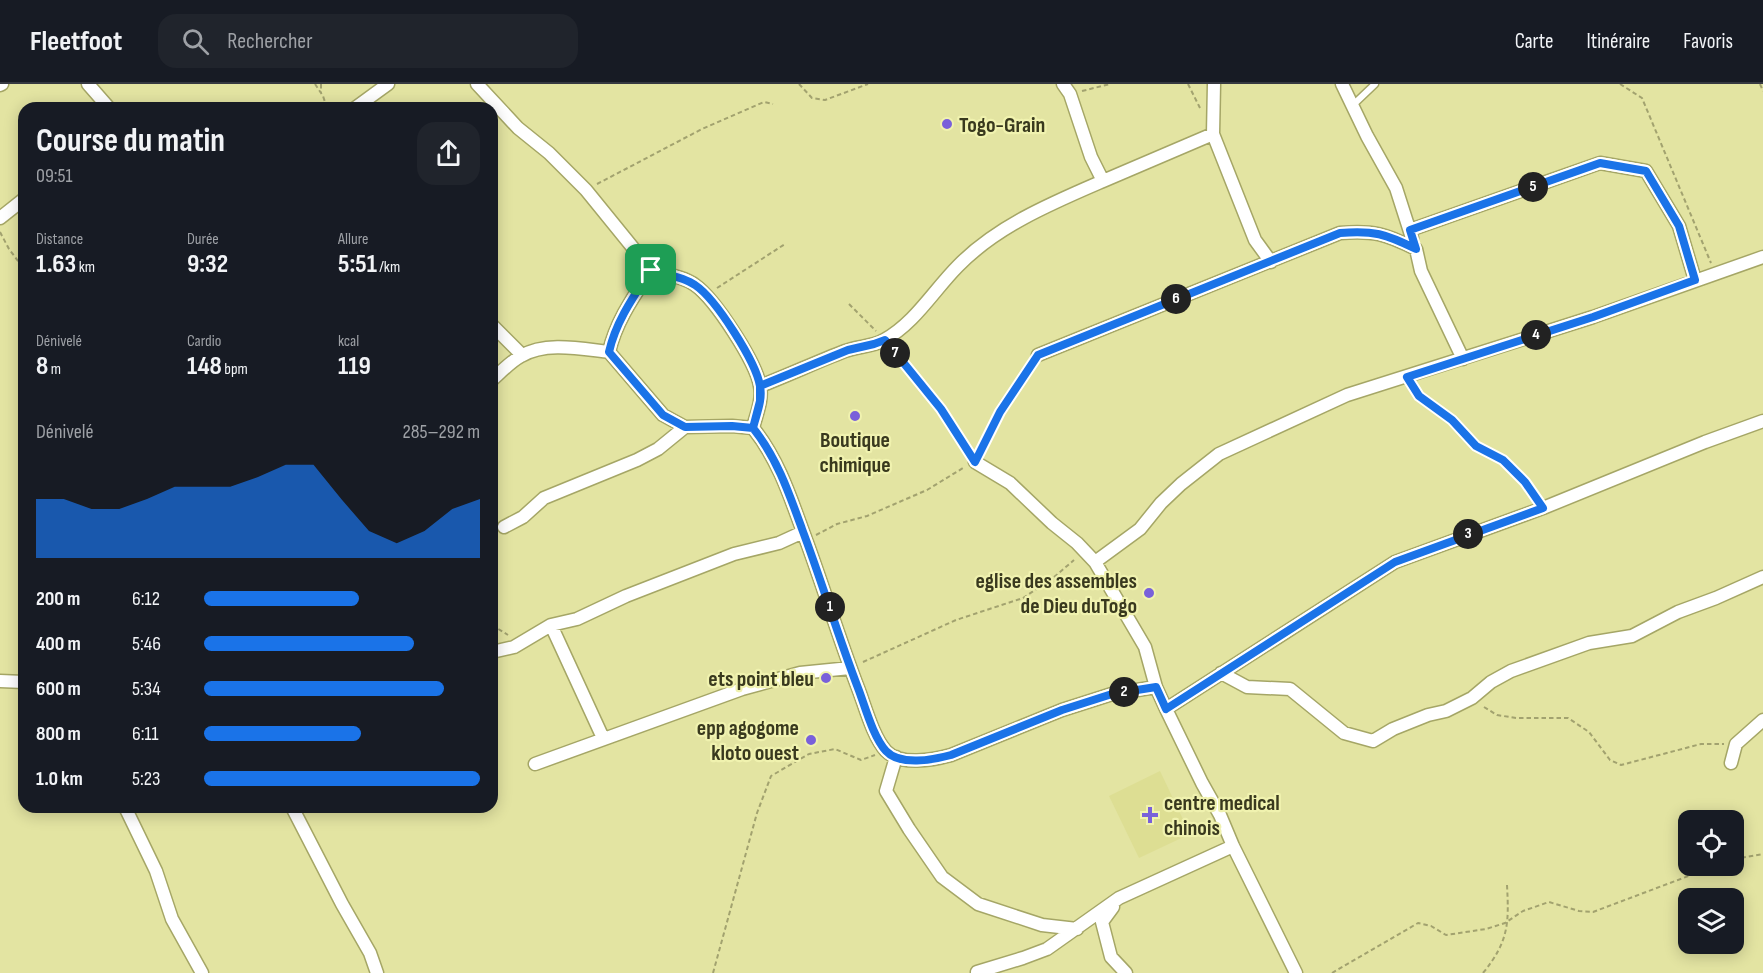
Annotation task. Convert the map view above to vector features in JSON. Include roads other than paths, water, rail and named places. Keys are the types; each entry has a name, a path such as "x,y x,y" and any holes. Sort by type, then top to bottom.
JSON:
{"street":[{"path":"88,84 104,102"},
{"path":"363,102 388,84"},
{"path":"477,84 494,102"},
{"path":"1214,84 1213,134 1256,240 1271,262"},
{"path":"1342,84 1396,188 1421,271 1463,359"},
{"path":"1067,89 1091,158 1103,181"},
{"path":"498,107 518,128 549,153 586,190 651,270 693,283 707,295 734,333 749,359 760,386 760,401 753,428"},
{"path":"760,386 848,350 885,340 908,321 958,266 1005,229 1053,203 1213,134"},
{"path":"1410,230 1600,163 1646,171 1679,226 1695,280"},
{"path":"0,218 18,204"},
{"path":"1038,355 1340,233 1365,231 1391,236 1416,249"},
{"path":"1095,562 1130,538 1181,484 1219,454 1336,399 1593,317 1763,257"},
{"path":"609,352 613,333 651,270"},
{"path":"498,331 522,355"},
{"path":"498,375 522,355 544,348 574,348 609,352 663,415 685,427 753,428 765,443 779,470 806,537 850,668 878,738 891,754 914,760 932,760 951,755 1062,710 1112,694 1156,687"},
{"path":"1166,709 1395,562 1543,508 1705,442 1763,421"},
{"path":"504,528 523,517 544,498 638,460 658,449 685,427"},
{"path":"975,462 1010,483 1095,562 1145,648 1156,687 1166,709 1296,973"},
{"path":"498,651 521,643 551,626 577,619 626,596 734,554 806,537"},
{"path":"1221,673 1247,687 1290,689 1344,733 1373,741 1393,729 1428,715 1446,711 1472,698 1491,682 1511,671 1589,643 1632,636 1678,612 1763,577"},
{"path":"551,626 603,738"},
{"path":"535,764 742,688 800,673 850,668"},
{"path":"0,681 18,682"},
{"path":"1731,763 1736,744 1763,720"},
{"path":"891,754 886,791 942,877 978,904 1042,925 1077,929"},
{"path":"130,813 156,871 172,919 202,973"},
{"path":"295,813 370,953 377,973"},
{"path":"977,972 1047,949 1119,898 1233,846"},
{"path":"1119,898 1102,922 1111,957 1126,973"}],"lane":[{"path":"1352,105 1375,84"}],"place":[{"name":"Togo-Grain","path":"947,124"},
{"name":"Boutique chimique","path":"855,416"},
{"name":"eglise des assembles de Dieu duTogo","path":"1149,593"},
{"name":"ets point bleu","path":"826,678"},
{"name":"epp agogome kloto ouest","path":"811,740"},
{"name":"centre medical chinois","path":"1150,815"}]}
